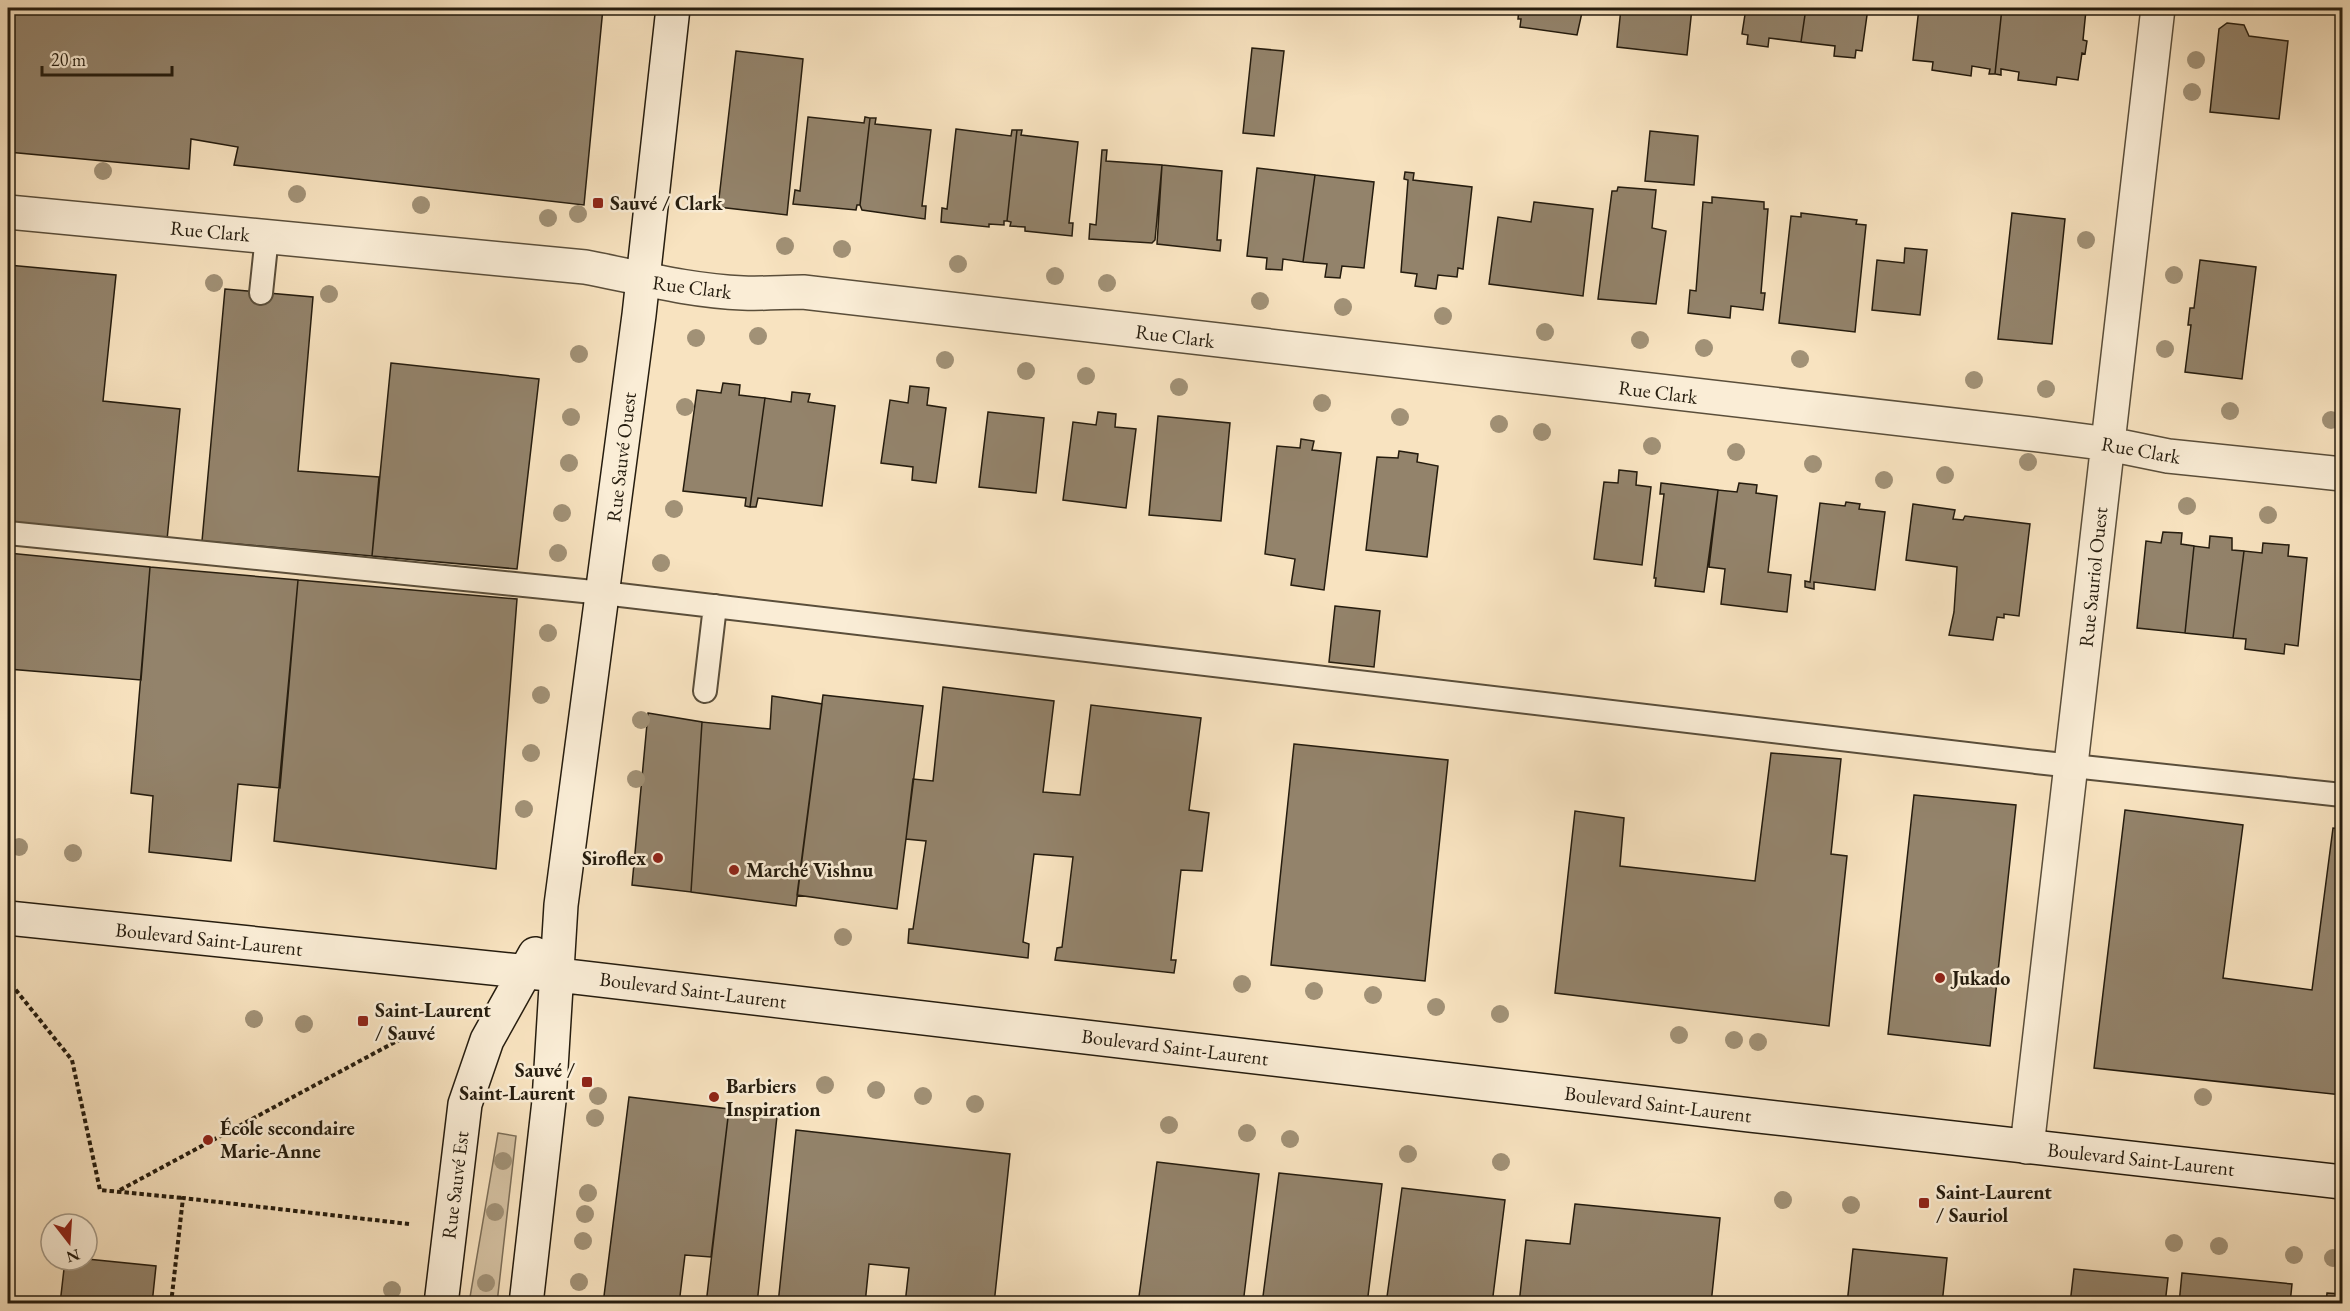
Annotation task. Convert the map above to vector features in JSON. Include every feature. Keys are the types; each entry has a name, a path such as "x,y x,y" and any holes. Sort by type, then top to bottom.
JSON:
{"main road":[{"name":"Rue Sauvé Ouest","path":"558,975 561,905 643,280 673,8"},
{"name":"Rue Sauriol Ouest","path":"2027,1147 2158,8"},
{"name":"Rue Clark","path":"8,212 573,266 643,280 744,293 803,292 2109,444 2168,456 2343,474"},
{"name":"Rue Sauvé Ouest","path":"525,971 561,905"},
{"name":"Boulevard Saint-Laurent","path":"8,918 525,971 2343,1182"},
{"name":"Rue Sauvé Est","path":"441,1304 465,1104 478,1059 525,971"},
{"path":"526,1304 550,1092 558,975"}],"lane":[{"path":"261,293 267,236"},
{"path":"8,533 603,593 2343,795"},
{"path":"705,691 715,606"}],"path":[{"path":"11,984 72,1060 100,1190 120,1190 409,1224"},
{"path":"120,1190 397,1041 422,1034"},
{"path":"171,1304 183,1198"}],"shaded area":[{"path":"498,1133 516,1136 497,1303 469,1303"}],"building":[{"path":"8,8 603,8 584,205 234,165 238,147 191,139 189,169 8,152"},
{"path":"1519,8 1583,8 1577,35 1520,27"},
{"path":"1621,8 1692,8 1687,55 1617,47"},
{"path":"1746,8 1806,8 1801,42 1769,38 1768,47 1747,44 1748,35 1742,34"},
{"path":"1806,8 1868,8 1862,51 1856,50 1855,58 1834,56 1835,46 1801,42"},
{"path":"1919,8 2002,8 1995,74 1989,74 1990,69 1972,66 1971,76 1932,70 1933,62 1913,60"},
{"path":"2002,8 2081,8 2086,10 2083,40 2087,41 2085,54 2082,53 2078,80 2057,77 2056,85 2018,80 2019,72 2001,69 2001,75 1995,74"},
{"path":"2227,23 2244,25 2249,36 2288,41 2279,119 2210,112 2219,29"},
{"path":"1252,48 1284,51 1274,136 1243,133"},
{"path":"736,51 803,59 787,215 718,207"},
{"path":"808,117 864,123 865,117 870,118 860,205 857,205 856,210 793,204 795,190 800,191"},
{"path":"870,118 876,118 875,124 931,130 922,206 926,206 925,219 862,210 860,205"},
{"path":"956,129 1011,136 1012,130 1017,130 1007,221 1004,221 1004,225 989,224 989,227 941,222 942,208 947,209"},
{"path":"1017,130 1022,130 1021,135 1078,142 1069,223 1073,223 1072,236 1025,231 1025,227 1010,226 1011,222 1007,221"},
{"path":"1650,131 1698,136 1694,185 1645,181"},
{"path":"1102,150 1107,150 1106,161 1162,165 1155,240 1152,243 1089,239 1090,224 1096,225"},
{"path":"1162,165 1222,171 1217,240 1221,240 1220,251 1157,244"},
{"path":"1257,168 1315,175 1303,262 1283,259 1282,270 1266,269 1267,258 1247,256"},
{"path":"1405,172 1414,173 1413,180 1472,187 1463,269 1458,268 1457,277 1438,275 1436,289 1415,286 1417,274 1401,272 1408,180 1404,179"},
{"path":"1315,175 1374,182 1364,268 1342,266 1340,278 1325,277 1327,264 1303,262"},
{"path":"1618,187 1656,190 1652,228 1666,231 1656,304 1598,299 1612,191 1617,191"},
{"path":"1712,197 1764,202 1764,209 1768,209 1761,293 1765,293 1763,310 1731,306 1730,318 1688,313 1690,290 1696,291 1703,202 1712,203"},
{"path":"1534,202 1593,209 1583,296 1489,284 1498,217 1531,222"},
{"path":"1801,213 1857,220 1856,224 1866,225 1855,332 1779,323 1791,216 1801,217"},
{"path":"2012,213 2065,219 2052,344 1998,339"},
{"path":"1905,248 1927,250 1920,315 1872,310 1877,260 1904,263"},
{"path":"2200,260 2256,267 2242,379 2185,372 2191,325 2188,325 2190,308 2194,308"},
{"path":"8,265 116,275 103,401 180,409 167,540 8,525"},
{"path":"225,289 313,297 298,471 379,477 372,556 202,541"},
{"path":"391,363 539,379 517,569 372,556"},
{"path":"723,383 740,385 739,395 765,398 750,507 745,506 746,498 683,491 697,390 721,393"},
{"path":"910,386 929,388 927,405 946,408 936,483 912,480 913,467 881,463 890,400 908,403"},
{"path":"792,392 810,394 808,402 835,406 822,506 758,498 756,507 750,507 765,398 791,402"},
{"path":"988,412 1044,418 1036,493 979,487"},
{"path":"1098,412 1116,414 1115,427 1136,429 1126,508 1063,500 1073,422 1096,425"},
{"path":"1158,416 1230,423 1221,521 1149,515"},
{"path":"1301,439 1314,441 1312,450 1341,453 1324,590 1291,585 1295,559 1265,554 1277,446 1300,448"},
{"path":"1399,451 1418,454 1417,462 1438,466 1427,557 1366,550 1377,457 1398,458"},
{"path":"1619,470 1637,472 1636,485 1651,487 1642,565 1594,559 1604,482 1618,483"},
{"path":"1661,483 1718,490 1704,592 1655,586 1664,494 1660,494"},
{"path":"1739,483 1757,485 1756,493 1777,496 1768,572 1791,575 1787,612 1721,604 1725,569 1709,567 1718,490 1737,492"},
{"path":"1846,502 1860,504 1859,509 1885,512 1875,590 1814,582 1814,589 1805,587 1805,581 1810,582 1820,503 1845,506"},
{"path":"1913,504 1955,510 1953,519 1963,520 1965,516 2030,524 2019,616 2004,614 2004,618 1997,617 1993,640 1949,635 1954,612 1957,567 1906,560"},
{"path":"2163,532 2182,533 2181,544 2194,546 2185,633 2137,628 2146,541 2161,543"},
{"path":"2210,536 2232,538 2232,550 2244,551 2233,638 2185,633 2194,546 2209,548"},
{"path":"2263,543 2289,545 2288,556 2307,558 2298,646 2285,644 2284,654 2245,649 2246,639 2233,638 2244,551 2262,553"},
{"path":"8,553 150,567 141,680 8,669"},
{"path":"150,567 298,580 280,788 238,784 231,861 149,852 153,796 131,793"},
{"path":"298,580 517,599 496,869 274,841"},
{"path":"1335,606 1380,611 1374,667 1329,662"},
{"path":"943,687 1054,701 1043,792 1080,795 1091,705 1201,718 1189,810 1209,813 1202,871 1181,870 1171,960 1176,960 1174,973 1055,960 1057,948 1062,947 1073,857 1034,854 1023,942 1029,944 1028,958 908,943 909,929 913,929 926,841 906,839 913,779 933,781"},
{"path":"823,695 923,706 897,909 797,895"},
{"path":"772,696 822,704 796,906 691,892 702,722 770,729"},
{"path":"648,713 702,722 691,892 632,885"},
{"path":"1294,744 1448,760 1425,981 1271,965"},
{"path":"1771,753 1841,759 1831,854 1847,856 1829,1026 1555,993 1575,811 1624,818 1620,866 1755,881"},
{"path":"1914,795 2016,805 1990,1046 1888,1034"},
{"path":"2125,810 2243,825 2223,978 2312,990 2333,828 2342,829 2342,1095 2094,1068"},
{"path":"8,1035 14,1036 8,1102"},
{"path":"629,1097 729,1109 711,1257 685,1255 679,1304 603,1304"},
{"path":"729,1109 777,1116 757,1304 706,1304"},
{"path":"796,1130 1010,1154 994,1304 905,1304 909,1268 869,1264 865,1304 778,1304"},
{"path":"1157,1162 1259,1174 1243,1304 1138,1304"},
{"path":"1279,1173 1382,1184 1367,1304 1262,1304"},
{"path":"1402,1188 1505,1200 1492,1304 1386,1304"},
{"path":"1575,1204 1720,1218 1711,1304 1519,1304 1526,1240 1570,1244"},
{"path":"1853,1249 1947,1258 1942,1304 1847,1304"},
{"path":"99,1260 156,1266 152,1304 60,1304 64,1272 99,1272"},
{"path":"2074,1269 2168,1278 2165,1304 2070,1304"},
{"path":"2182,1273 2292,1284 2290,1304 2179,1304"},
{"path":"2327,1293 2342,1294 2342,1304 2326,1304"}],"place":[{"name":"Sauvé / Clark","path":"598,203"},
{"name":"Siroflex","path":"658,858"},
{"name":"Marché Vishnu","path":"734,870"},
{"name":"Jukado","path":"1940,978"},
{"name":"Saint-Laurent / Sauvé","path":"363,1021"},
{"name":"Sauvé / Saint-Laurent","path":"587,1082"},
{"name":"Barbiers Inspiration","path":"714,1097"},
{"name":"École secondaire Marie-Anne","path":"208,1140"},
{"name":"Saint-Laurent / Sauriol","path":"1924,1203"}]}
